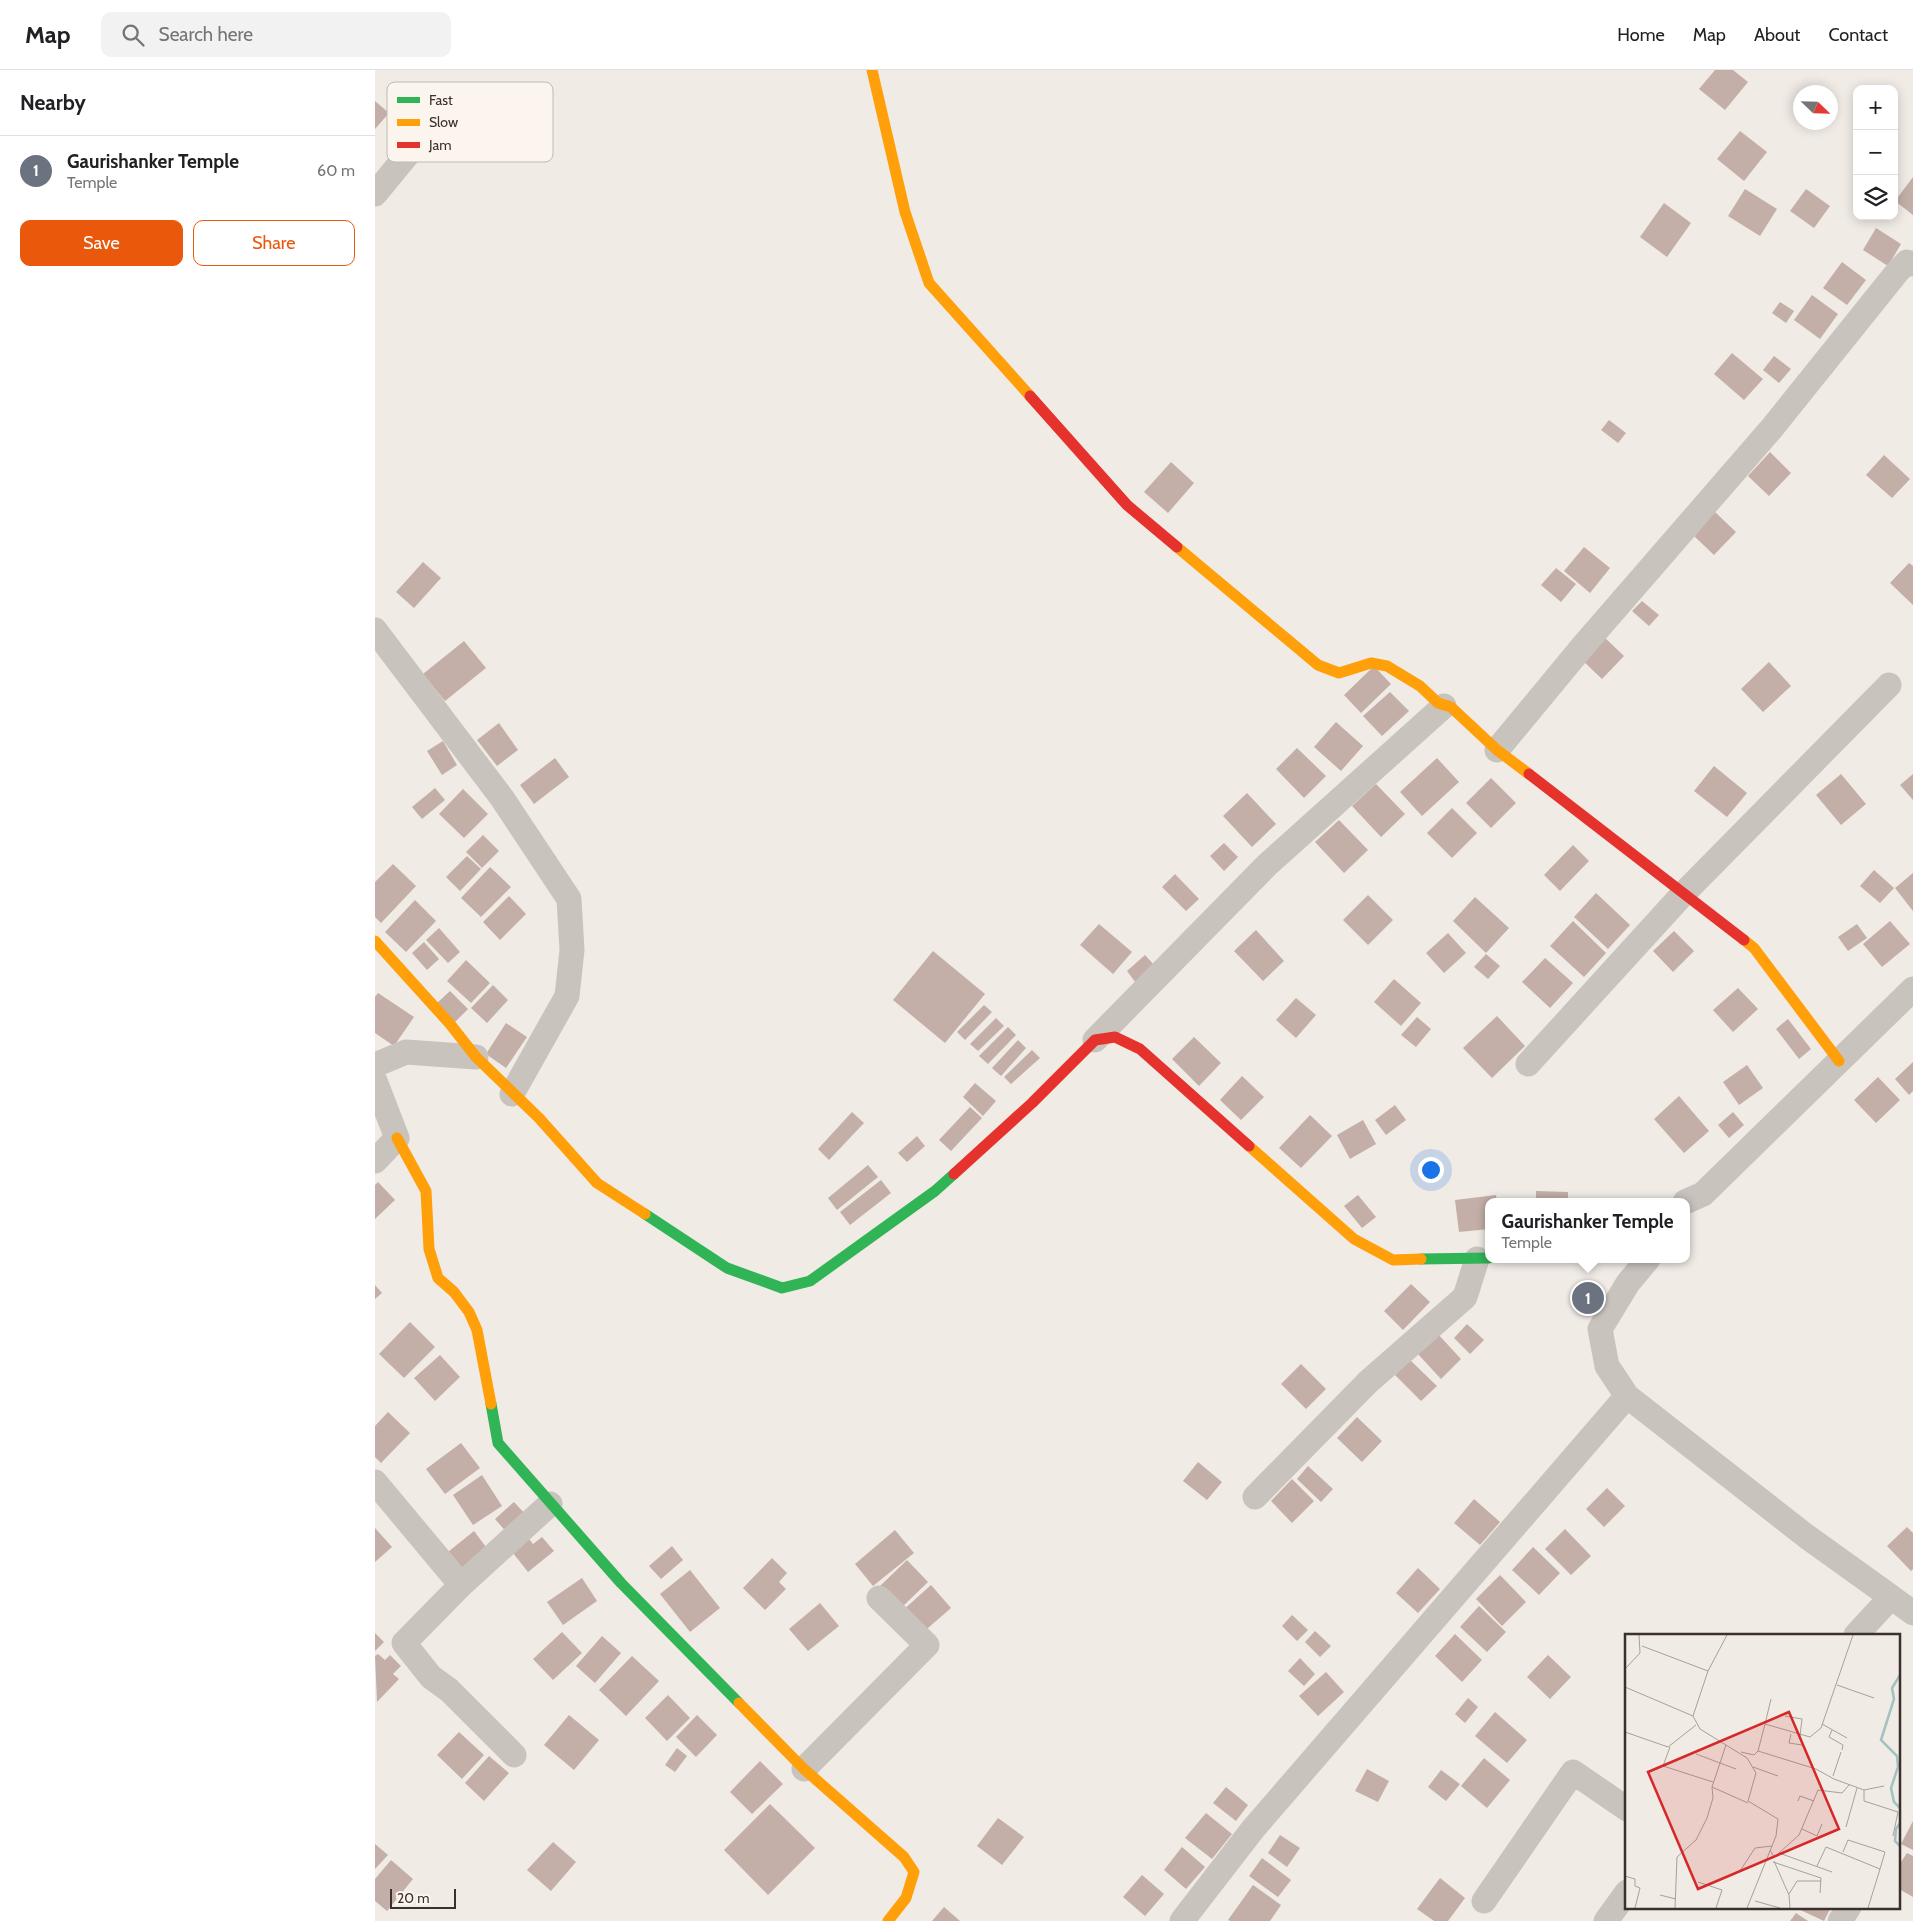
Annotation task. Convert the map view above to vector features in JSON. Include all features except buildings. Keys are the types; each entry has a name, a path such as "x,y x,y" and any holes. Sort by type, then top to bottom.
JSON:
{"street":[{"path":"872,70 905,212 929,283 1127,505 1318,665 1339,673 1371,663 1387,666 1419,686 1444,706 1451,707 1497,750 1754,948 1839,1061"},
{"path":"375,194 401,162"},
{"path":"1497,750 1583,646 1772,428 1897,271 1907,262 1913,264"},
{"path":"375,630 502,798 569,899 572,950 567,996 512,1094"},
{"path":"1528,1064 1683,894 1889,685"},
{"path":"375,941 450,1024 476,1057 512,1094 539,1118 597,1183 727,1268 782,1288 810,1281 935,1191 1031,1103 1267,865 1444,706"},
{"path":"1694,1198 1913,989"},
{"path":"1095,1040 1115,1037 1140,1049 1354,1239 1393,1260 1483,1258 1465,1297 1367,1382 1255,1497"},
{"path":"375,1065 406,1052 476,1057"},
{"path":"375,1081 397,1138 426,1192 429,1250 437,1278 454,1292 469,1312 477,1330 498,1443 621,1583 804,1769 904,1857 914,1872 906,1898 888,1921"},
{"path":"375,1161 397,1138"},
{"path":"1645,1263 1628,1283 1599,1329 1607,1366 1627,1396 1806,1536 1913,1613"},
{"path":"1182,1921 1253,1829 1627,1396"},
{"path":"375,1482 461,1585"},
{"path":"514,1755 449,1690 431,1677 404,1643 461,1585 550,1504"},
{"path":"1857,1634 1891,1597"},
{"path":"804,1769 927,1645 879,1598"},
{"path":"1484,1902 1573,1772 1625,1808"},
{"path":"1606,1921 1625,1895"},
{"path":"1840,1921 1848,1908"}],"traffic: fast":[{"path":"645,1214 727,1268 782,1288 810,1281 935,1191 954,1174"},
{"path":"1421,1259 1485,1258"},
{"path":"491,1404 498,1443 621,1583 739,1703"}],"traffic: slow":[{"path":"872,70 905,212 929,283 1030,396"},
{"path":"1177,547 1318,665 1339,673 1371,663 1387,666 1420,686 1438,703 1451,707 1497,750 1529,774"},
{"path":"1744,940 1754,948 1839,1061"},
{"path":"375,941 450,1024 476,1057 539,1118 597,1183 645,1214"},
{"path":"397,1138 426,1191 429,1249 438,1278 454,1292 469,1312 477,1330 491,1404"},
{"path":"1249,1146 1354,1239 1393,1260 1421,1259"},
{"path":"739,1703 804,1769 904,1857 914,1872 906,1898 888,1921"}],"traffic: jam":[{"path":"1030,396 1127,505 1177,547"},
{"path":"1529,774 1744,940"},
{"path":"954,1174 1032,1103 1095,1040 1115,1037 1140,1049 1249,1146"}],"place":[{"name":"Gaurishanker Temple","path":"1588,1298"}]}
